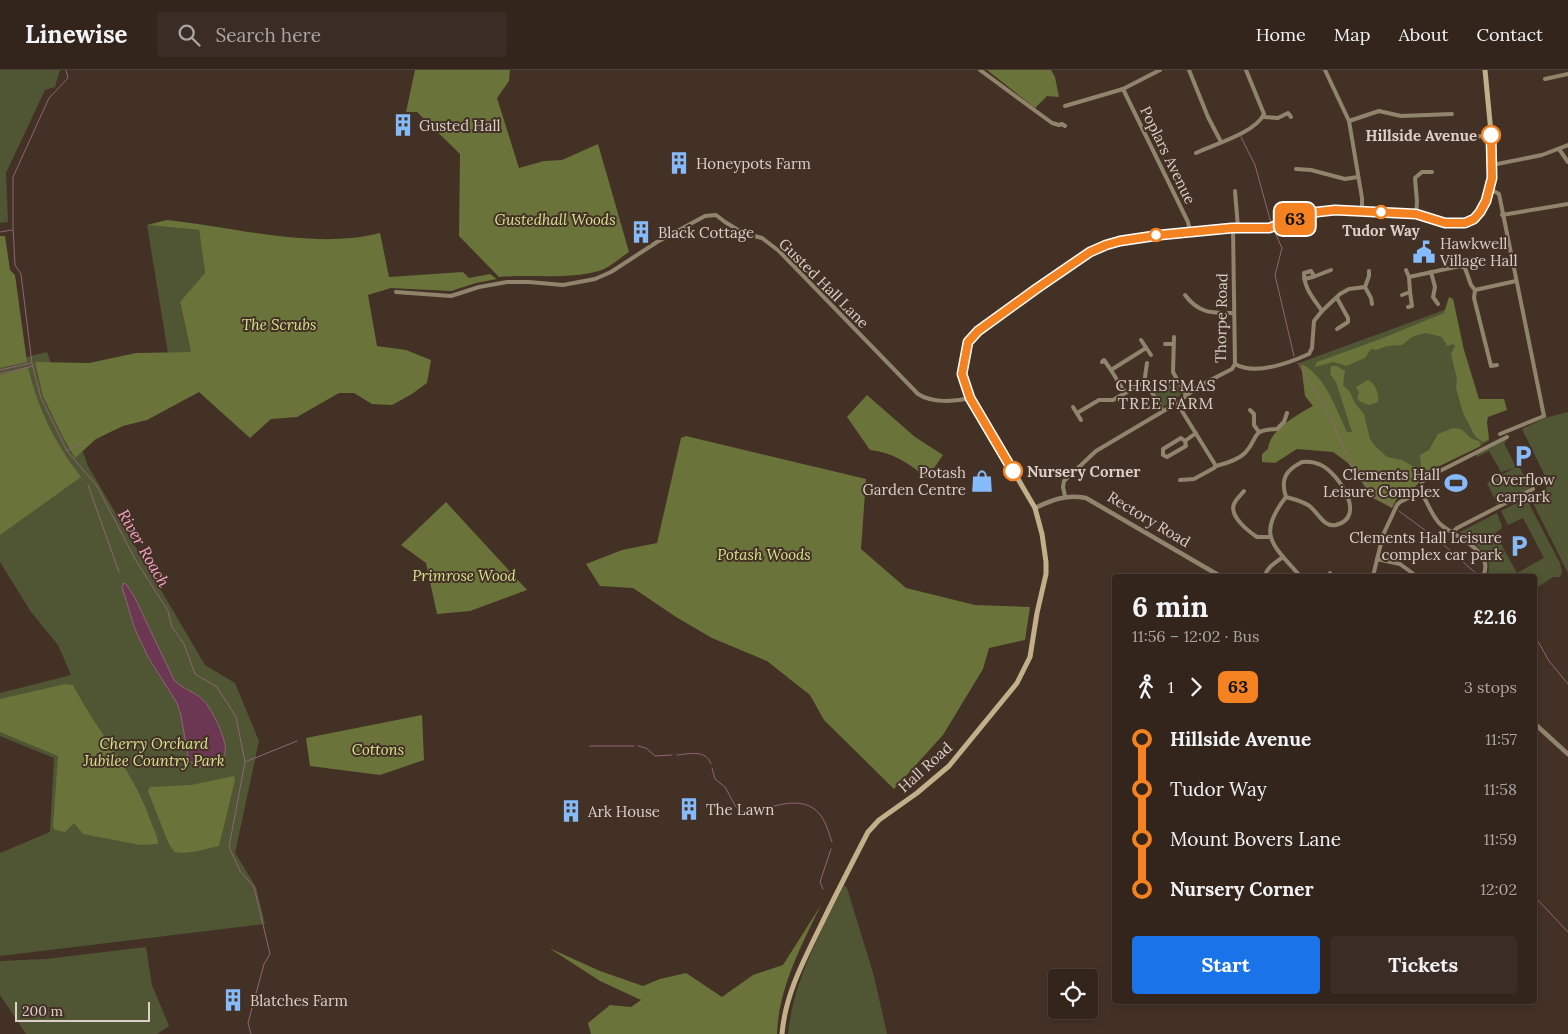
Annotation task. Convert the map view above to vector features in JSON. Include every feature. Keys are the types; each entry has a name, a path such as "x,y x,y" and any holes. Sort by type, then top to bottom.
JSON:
{"main road":[{"name":"Hall Road","path":"782,1034 789,996 799,970 868,832 879,820 917,793 949,766 1002,703 1024,671 1030,657 1046,574 1042,534 1035,508 970,398 962,374 968,342 986,326 1036,289 1090,252 1120,241 1190,231 1269,228 1317,212 1335,210 1416,214 1445,223 1465,223 1474,219 1486,201 1490,189 1492,165 1485,70"}],"street":[{"path":"980,70 1052,123 1065,126"},
{"path":"1065,106 1123,90 1160,70"},
{"path":"1189,70 1208,116 1222,142"},
{"path":"1196,153 1256,126 1263,116 1262,108 1246,70"},
{"path":"1325,70 1349,121 1362,211"},
{"path":"1545,79 1568,74"},
{"name":"Poplars Avenue","path":"1123,90 1185,215 1190,231"},
{"path":"1286,107 1291,117"},
{"path":"1349,121 1379,111 1401,116 1452,114"},
{"path":"1263,116 1278,118 1288,112"},
{"path":"1465,138 1491,135"},
{"path":"1492,165 1542,155 1568,145"},
{"path":"1559,148 1568,162"},
{"path":"1296,169 1311,170 1344,179 1358,177"},
{"path":"1416,214 1415,181 1423,170 1432,172"},
{"path":"1490,189 1499,194 1544,416 1500,434"},
{"name":"Thorpe Road","path":"1065,496 1064,481 1096,451 1187,397 1199,386 1232,369 1235,364 1235,191"},
{"path":"1502,215 1568,204"},
{"name":"Gusted Hall Lane","path":"396,292 451,296 479,287 507,282 562,285 587,280 610,272 657,242 705,216 716,215 743,232 762,238 779,251 918,394 932,400 961,401 970,398"},
{"path":"1410,277 1460,266 1465,268 1471,285 1475,290 1474,298 1491,366"},
{"path":"1304,279 1331,270"},
{"path":"1406,270 1410,277 1412,306 1408,308"},
{"path":"1313,277 1311,271 1304,273 1309,294 1322,311"},
{"path":"1369,271 1365,287 1372,304"},
{"path":"1431,272 1435,287 1433,297 1438,304"},
{"path":"1475,290 1516,281"},
{"path":"1235,364 1240,367 1275,367 1309,354 1312,348 1314,322 1322,311 1349,288 1365,287"},
{"path":"1402,295 1410,292"},
{"path":"1186,296 1191,303 1210,313 1234,313"},
{"path":"1337,298 1348,318 1348,322 1337,329"},
{"path":"1174,336 1173,372 1187,397"},
{"path":"1141,340 1151,356"},
{"path":"1165,344 1173,344"},
{"path":"1111,370 1146,348"},
{"path":"1102,362 1104,360 1125,393"},
{"path":"1144,384 1147,363"},
{"path":"1486,368 1496,365"},
{"path":"1077,413 1095,401 1111,401 1139,384 1144,384 1151,389 1163,411"},
{"path":"1177,403 1216,466"},
{"path":"1073,407 1081,420"},
{"path":"1250,410 1254,414 1254,426 1259,432"},
{"path":"1180,480 1194,479 1216,466 1244,454 1255,434 1264,429 1278,429 1284,422 1287,413"},
{"path":"1185,441 1196,433"},
{"path":"1484,574 1486,564 1482,555 1438,522 1422,496 1422,483 1424,479 1507,437"},
{"path":"1181,438 1185,441 1186,446 1167,457 1163,455 1163,449 1181,438"},
{"path":"1286,496 1308,505 1322,519 1332,525 1339,523 1348,516 1351,509 1349,500 1332,473 1325,466 1315,462 1302,462 1289,470 1284,484 1286,496 1276,513 1270,537 1274,546 1298,574"},
{"path":"1453,532 1457,528 1533,488"},
{"path":"1244,491 1234,503 1236,517 1253,534 1260,538 1270,537"},
{"path":"1035,508 1065,496"},
{"name":"Rectory Road","path":"1065,496 1078,496 1094,502 1217,574"},
{"path":"1373,574 1383,535 1397,505 1412,496 1422,496"},
{"path":"1227,513 1234,511"},
{"path":"1266,574 1270,567 1283,557"},
{"path":"1377,559 1400,564 1414,574"},
{"path":"1537,726 1568,754"}],"green space":[{"path":"0,70 60,70 55,87 45,90 6,173 8,222 0,223"},
{"name":"Gustedhall Woods","path":"415,70 510,70 509,81 497,98 519,168 544,161 562,160 598,144 629,252 603,270 586,274 499,277 459,236 460,154 417,112 406,112"},
{"path":"987,70 1051,70 1055,77 1059,97 1047,96 1035,108"},
{"name":"The Scrubs","path":"167,220 274,236 301,238 355,238 380,233 389,277 463,272 469,278 490,274 497,279 451,291 391,288 368,295 377,346 406,350 431,360 427,383 392,405 372,404 354,393 339,393 297,417 271,419 250,438 199,392 147,420 123,426 96,439 75,458 43,396 35,362 89,363 136,353 191,352 180,302 205,273 199,230 147,225"},
{"path":"147,225 199,230 205,273 180,303 191,352 168,353"},
{"path":"0,236 5,236 10,270 15,275 27,362 0,368"},
{"path":"1449,297 1453,299 1464,350 1479,399 1504,399 1507,410 1488,417 1489,439 1483,442 1475,436 1463,413 1456,388 1457,379 1451,354 1455,346 1453,344 1447,346 1442,337 1425,333 1412,337 1402,345 1387,346 1376,350 1371,349 1365,358 1346,366 1333,362 1315,367 1317,362 1444,313"},
{"path":"1447,309 1489,441 1423,474 1384,500 1312,380 1299,363"},
{"name":"Cherry Orchard Jubilee Country Park","path":"47,352 88,466 205,665 235,683 259,741 235,853 256,887 265,924 0,956 0,853 50,832 54,758 0,736 0,693 71,675 58,645 31,612 0,562 0,364"},
{"path":"1301,364 1310,369 1324,385 1347,432 1352,432 1336,382 1330,374 1331,366 1337,366 1345,371 1343,385 1350,392 1355,403 1364,414 1370,439 1387,457 1402,460 1418,469 1421,467 1420,455 1429,450 1438,434 1453,428 1461,429 1472,439 1479,441 1481,446 1429,471 1415,487 1398,496 1392,508 1373,498 1348,463 1333,452 1297,449 1275,463 1262,462 1262,454 1268,449 1270,442 1279,429 1292,418 1313,406 1305,396"},
{"path":"28,368 48,426 63,452 81,477 0,535 0,375"},
{"path":"1174,380 1181,395 1160,409 1152,393"},
{"path":"1368,380 1375,387 1378,399 1378,402 1369,405 1359,401 1357,397 1359,393 1356,387"},
{"path":"867,395 915,437 943,455 927,478 914,468 886,453 870,450 847,417"},
{"path":"1568,412 1568,573 1530,497 1546,488 1548,482 1522,429 1545,418"},
{"name":"Potash Woods","path":"686,436 866,479 861,549 906,588 975,605 1030,607 1025,640 989,648 983,669 943,735 894,789 824,720 810,695 767,661 712,638 676,617 633,588 600,586 586,564 622,550 657,543 681,438"},
{"path":"1505,440 1507,441 1504,443 1515,465 1518,464 1530,488 1497,504 1487,483 1514,468 1501,472 1489,451 1477,457 1476,454"},
{"path":"1526,498 1560,563 1562,572 1560,577 1553,577 1537,588 1537,574 1488,573 1489,566 1485,554 1476,544 1460,532 1497,513 1502,526 1495,533 1517,573 1544,558 1523,518 1508,525 1501,511"},
{"name":"Primrose Wood","path":"446,502 527,590 470,611 437,614 426,563 401,545"},
{"path":"65,684 73,685 135,786 156,833 158,844 140,845 83,834 74,823 65,832 55,830 53,827 58,756 0,732 0,699"},
{"name":"Cottons","path":"422,715 424,760 380,775 310,766 306,738"},
{"path":"234,776 235,780 219,846 191,852 174,852 168,842 148,791 150,787 191,785"},
{"path":"844,885 847,888 874,976 887,1034 788,1034 796,995 809,957"},
{"path":"821,905 792,967 782,1000 777,1034 591,1034 588,1023 610,1005 631,1007 641,1000 600,981 549,948 600,971 643,986 660,979 686,973 722,997 753,975 783,965"},
{"path":"146,947 152,985 169,1026 157,1034 26,1034 0,995 0,961 46,959"}],"shaded area":[{"path":"124,583 135,598 174,680 203,700 214,717 225,748 224,756 219,762 199,767 189,761 177,703 148,657 135,629 122,587"}],"waterway":[{"name":"River Roach","path":"66,70 68,78 49,98 13,177 15,265 21,274 32,364 41,398 67,451 97,486 135,559 168,611 172,627 184,644 195,674 217,687 236,717 245,762 229,847 240,871 254,887 270,954 264,964 248,1023 251,1034"},
{"path":"1241,137 1255,165 1271,223"},
{"path":"0,232 12,230"},
{"path":"1274,230 1282,248 1275,275 1294,356"},
{"path":"0,370 31,363"},
{"path":"1298,363 1326,409 1351,464 1374,495 1393,506"},
{"path":"0,374 33,366"},
{"path":"67,451 83,442"},
{"path":"88,485 119,572"},
{"path":"1399,511 1437,539 1477,574"},
{"path":"1537,640 1549,661 1568,684"},
{"path":"245,762 297,741"},
{"path":"590,746 634,746"},
{"path":"638,746 646,748 655,756 672,755"},
{"path":"677,755 701,754 709,759 711,764"},
{"path":"712,768 715,779 725,787 736,807 747,814 788,803 808,805 816,810 823,819 832,842"},
{"path":"823,889 820,882 831,849"},
{"path":"1537,899 1568,932"}],"bus line":[{"name":"63","path":"1013,471 970,398 962,374 968,342 978,331 1023,298 1090,252 1120,241 1190,231 1269,228 1317,212 1335,210 1416,214 1445,223 1465,223 1474,219 1480,212 1490,189 1492,178 1491,135"}],"place":[{"name":"Gusted Hall","path":"403,125"},
{"name":"Hillside Avenue","path":"1491,135"},
{"name":"Honeypots Farm","path":"679,163"},
{"name":"Tudor Way","path":"1381,212"},
{"name":"Black Cottage","path":"641,232"},
{"name":"Hawkwell Village Hall","path":"1424,252"},
{"name":"Overflow carpark","path":"1523,456"},
{"name":"Nursery Corner","path":"1013,471"},
{"name":"Potash Garden Centre","path":"982,481"},
{"name":"Clements Hall Leisure Complex","path":"1456,483"},
{"name":"Clements Hall Leisure complex car park","path":"1519,546"},
{"name":"The Lawn","path":"689,809"},
{"name":"Ark House","path":"571,811"},
{"name":"Blatches Farm","path":"233,1000"}],"district":[{"name":"CHRISTMAS TREE FARM","path":"1166,394"}]}
